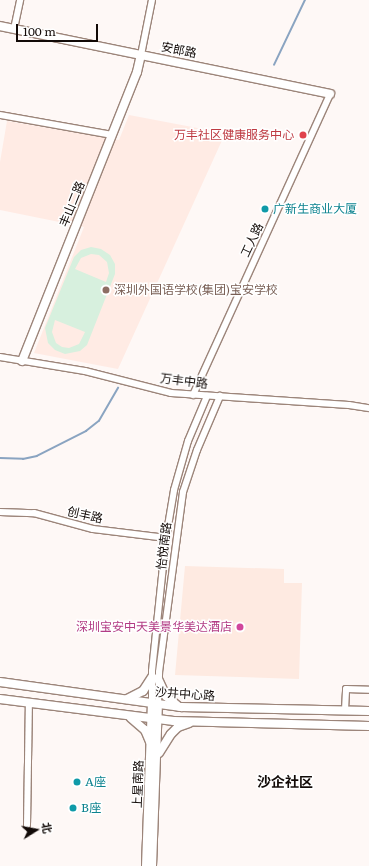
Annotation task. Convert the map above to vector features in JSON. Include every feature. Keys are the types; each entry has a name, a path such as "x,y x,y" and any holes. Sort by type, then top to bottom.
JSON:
{"street":[{"path":"14,29 20,0"},
{"path":"141,55 152,0"},
{"name":"安郎路","path":"0,26 330,94"},
{"name":"丰山二路","path":"22,361 137,72 141,55"},
{"name":"工人路","path":"193,395 330,94"},
{"path":"0,115 112,135"},
{"name":"万丰中路","path":"0,357 85,370 163,392 349,404 369,408"},
{"name":"怡悦南路","path":"155,704 155,678 166,538 174,490 188,441 207,396"},
{"name":"怡悦南路","path":"155,678 183,492 197,450 220,396"},
{"name":"创丰路","path":"0,512 34,513 93,529 166,538"},
{"path":"124,700 143,692 155,678 166,696 181,707"},
{"name":"沙井中心路","path":"0,682 181,707 369,711"},
{"path":"345,710 346,689 369,690"},
{"path":"0,699 126,716 194,722 369,726"},
{"path":"26,825 30,703"},
{"name":"上星南路","path":"152,866 157,761 155,704"},
{"path":"126,716 143,728 147,734 151,746"},
{"name":"上星南路","path":"146,866 151,746 155,719"},
{"path":"157,761 162,746 171,734 183,725 194,722"}],"shaded area":[{"name":"深圳外国语学校(集团)宝安学校","path":"129,115 213,131 224,136 118,369 34,353 84,227 0,210 0,162 7,121 119,140"},
{"name":"深圳宝安中天美景华美达酒店","path":"185,566 284,569 284,583 302,583 299,679 175,675"}],"green space":[{"path":"91,247 101,249 110,255 115,264 115,274 87,345 80,351 65,354 55,350 48,343 45,328 74,257 81,250","holes":["91,254 99,255 107,262 109,273 106,282 75,269 81,258","55,320 85,332 79,344 69,348 62,347 56,343 52,332"]}],"waterway":[{"path":"274,65 305,0"},
{"path":"0,458 23,459 37,456 86,431 99,421 118,388"}],"place":[{"name":"万丰社区健康服务中心","path":"303,135"},
{"name":"广新生商业大厦","path":"265,209"},
{"name":"深圳外国语学校(集团)宝安学校","path":"106,290"},
{"name":"深圳宝安中天美景华美达酒店","path":"240,627"},
{"name":"A座","path":"77,782"},
{"name":"B座","path":"73,808"}],"district":[{"name":"沙企社区","path":"285,781"}]}
